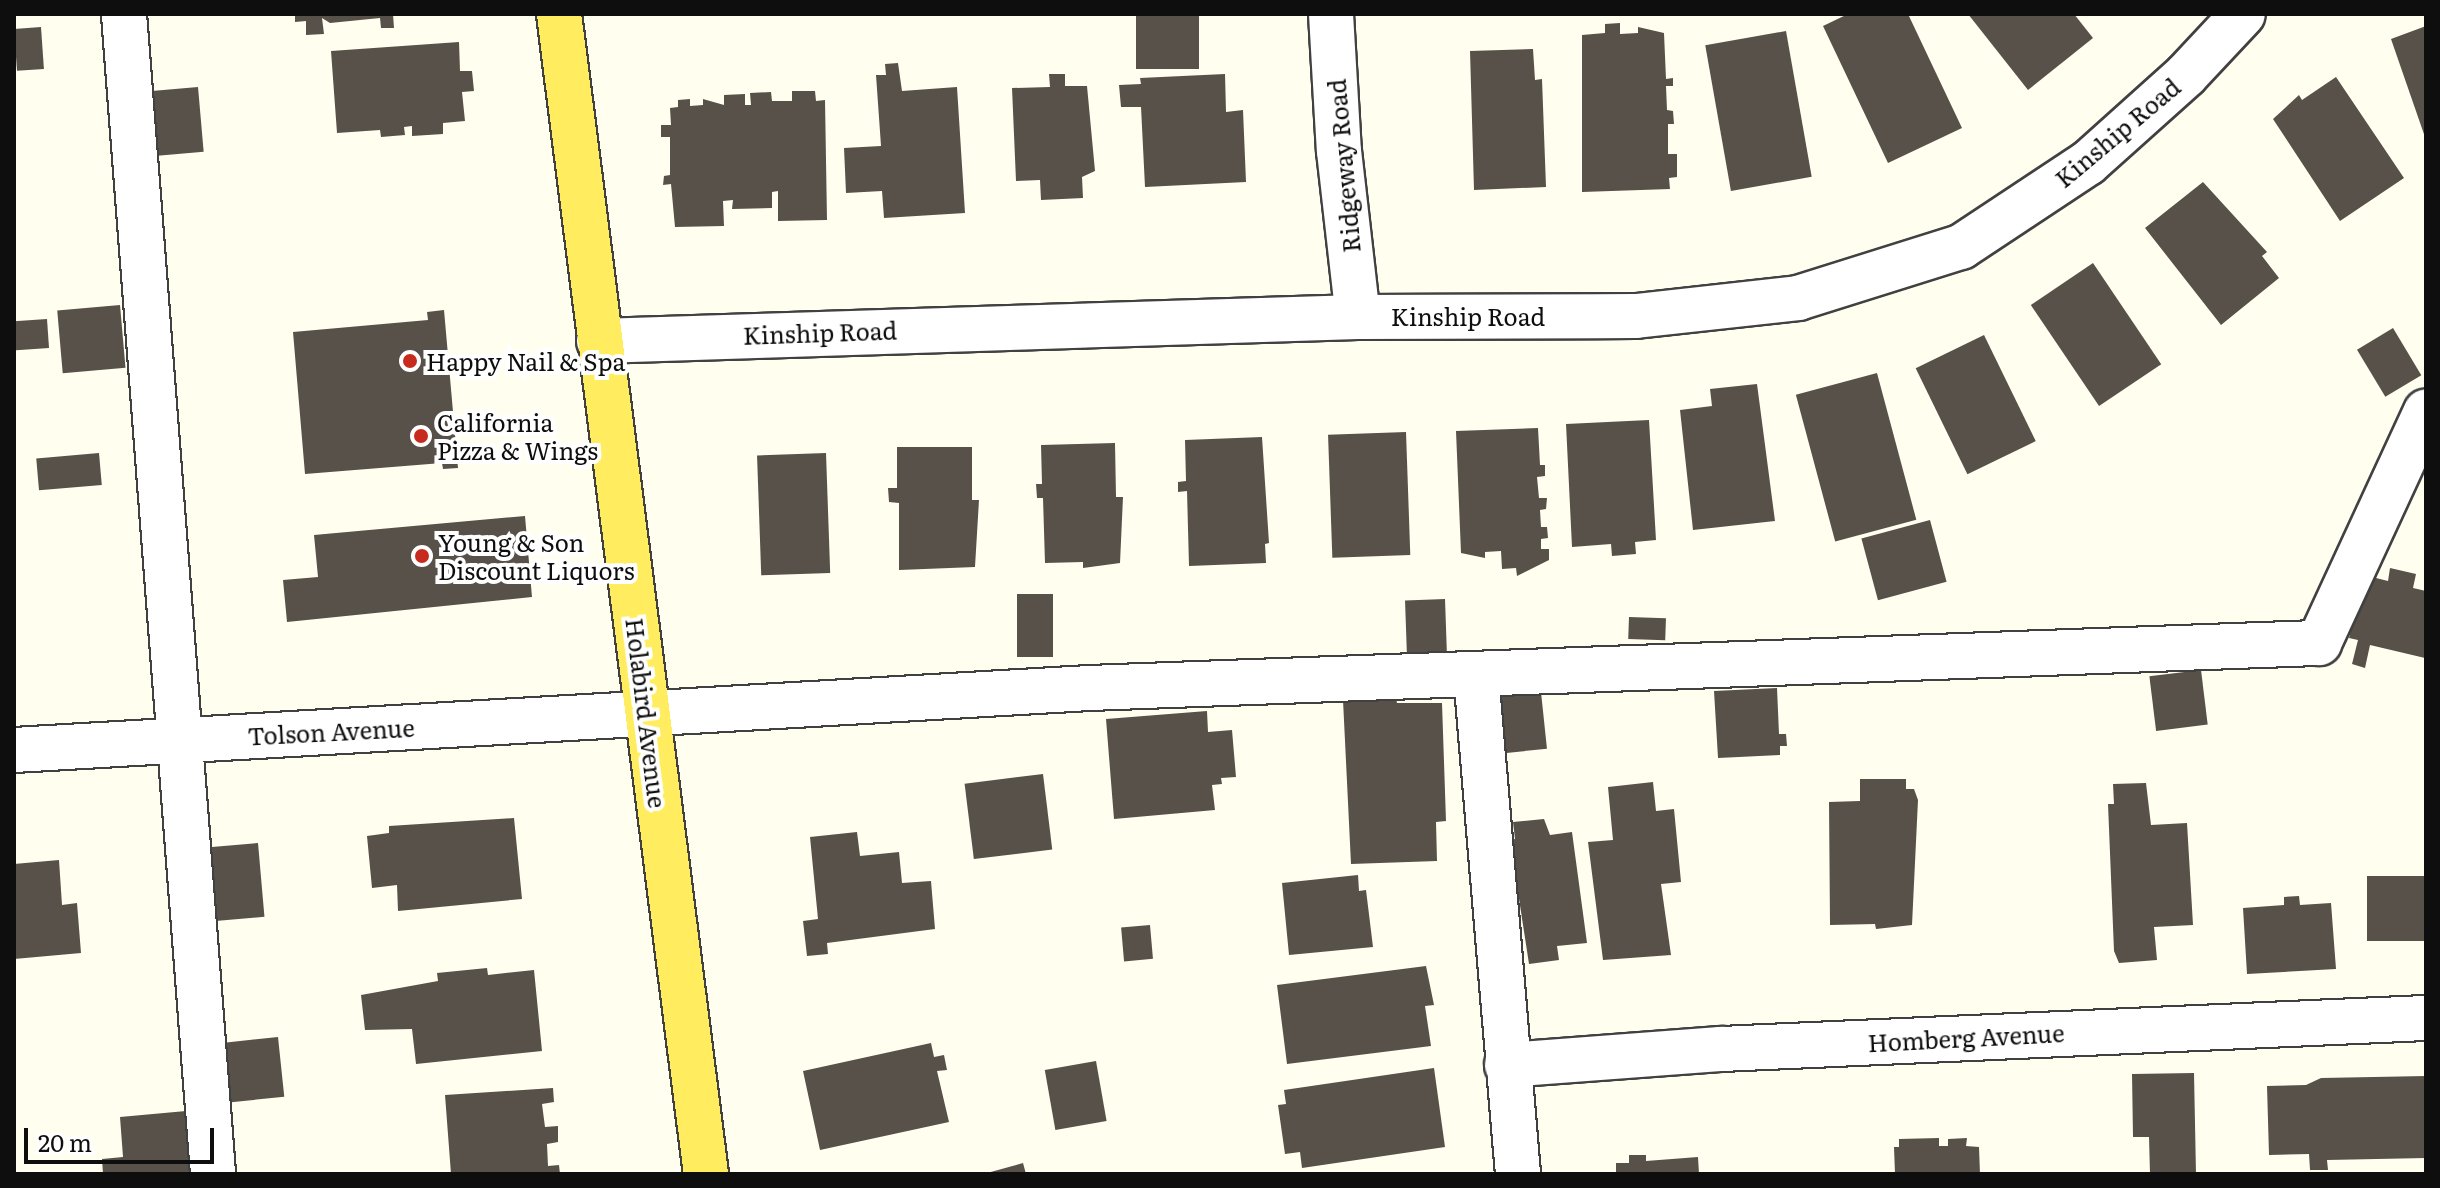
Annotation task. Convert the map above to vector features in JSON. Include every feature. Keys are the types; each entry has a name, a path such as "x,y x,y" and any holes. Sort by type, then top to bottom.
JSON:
{"main road":[{"name":"Holabird Avenue","path":"559,14 706,1174"}],"street":[{"path":"124,14 213,1174"},
{"name":"Ridgeway Road","path":"1331,14 1339,151 1358,317"},
{"name":"Kinship Road","path":"599,341 1358,317 1636,316 1716,310 1798,298 1961,247 2088,163 2186,75 2243,14"},
{"name":"Tolson Avenue","path":"14,750 181,738 648,716 1089,688 2319,643 2426,411"},
{"path":"1476,674 1518,1174"},
{"name":"Homberg Avenue","path":"1507,1065 1721,1049 2426,1018"}],"building":[{"path":"295,14 393,14 394,28 381,28 380,18 330,23 322,18 324,34 306,35 306,21 295,22"},
{"path":"1136,14 1199,14 1199,69 1136,69"},
{"path":"1848,14 1908,14 1962,128 1888,163 1823,26"},
{"path":"1968,14 2074,14 2093,38 2028,90"},
{"path":"1620,23 1620,34 1638,33 1638,27 1664,33 1666,79 1673,78 1673,86 1666,86 1667,110 1673,111 1674,124 1668,124 1668,154 1677,154 1677,177 1669,178 1670,189 1582,192 1582,35 1605,33 1605,24"},
{"path":"2426,26 2426,140 2391,39"},
{"path":"41,27 44,69 17,71 14,29"},
{"path":"1786,31 1812,177 1731,191 1705,45"},
{"path":"459,42 460,71 472,71 474,91 462,92 465,121 443,123 443,134 412,136 412,126 404,127 405,135 381,137 380,130 337,133 331,51"},
{"path":"1533,49 1535,80 1542,79 1546,187 1474,190 1470,51"},
{"path":"898,63 902,91 957,87 965,213 884,218 882,191 846,193 844,148 881,146 876,75 886,75 885,64"},
{"path":"1049,74 1065,74 1065,86 1087,86 1095,171 1082,177 1083,198 1041,200 1040,180 1016,181 1012,88 1050,87"},
{"path":"1225,74 1226,112 1243,110 1246,182 1145,187 1141,107 1121,107 1119,85 1141,84 1140,78"},
{"path":"2336,77 2404,178 2340,221 2273,119 2299,95 2302,100"},
{"path":"198,87 204,152 149,157 143,92"},
{"path":"792,91 815,91 816,101 825,100 827,220 778,221 778,191 772,192 772,208 732,209 733,200 723,201 724,226 675,227 671,184 663,185 664,176 670,175 670,137 661,137 661,125 671,125 670,108 678,107 678,100 690,99 690,106 703,105 703,99 724,105 724,95 745,94 745,105 751,105 750,93 771,92 772,101 792,101"},
{"path":"2203,182 2267,252 2262,256 2279,278 2221,325 2145,228"},
{"path":"2093,263 2161,364 2099,406 2031,305"},
{"path":"120,305 125,368 63,373 57,310"},
{"path":"444,310 458,468 443,469 442,463 305,474 293,332 428,320 427,312"},
{"path":"47,319 49,348 16,350 14,321"},
{"path":"2393,328 2421,375 2385,397 2357,350"},
{"path":"1984,335 2036,441 1967,474 1916,368"},
{"path":"1877,373 1916,520 1835,542 1796,395"},
{"path":"1757,384 1775,521 1693,530 1680,410 1712,406 1710,389"},
{"path":"1649,420 1656,540 1635,542 1636,554 1612,556 1611,544 1572,547 1566,424"},
{"path":"1538,428 1540,465 1545,465 1545,476 1537,477 1539,498 1547,498 1546,509 1540,510 1541,527 1547,527 1548,538 1541,539 1541,549 1549,549 1549,560 1517,576 1516,568 1502,569 1501,551 1485,552 1485,558 1461,553 1456,431"},
{"path":"1406,432 1410,555 1332,558 1328,435"},
{"path":"1262,437 1269,543 1265,544 1266,563 1189,566 1187,491 1178,492 1178,482 1186,481 1185,440"},
{"path":"1115,443 1116,497 1123,497 1120,563 1083,568 1083,562 1045,563 1043,498 1037,498 1036,484 1042,484 1041,445"},
{"path":"897,447 972,447 972,500 979,500 975,567 899,570 899,503 889,502 888,488 897,488"},
{"path":"99,453 102,485 39,490 36,458"},
{"path":"826,453 830,573 761,575 757,455"},
{"name":"Young & Son Discount Liquors","path":"525,516 532,597 287,622 283,580 318,577 314,535"},
{"path":"1930,520 1947,582 1878,600 1861,538"},
{"path":"2390,568 2416,574 2413,588 2426,591 2425,658 2370,645 2365,668 2352,664 2358,640 2349,638 2364,575 2388,581"},
{"path":"1017,594 1053,594 1053,657 1017,657"},
{"path":"1445,599 1447,652 1407,653 1405,600"},
{"path":"1629,617 1666,618 1665,640 1628,639"},
{"path":"2201,670 2208,725 2156,731 2149,676"},
{"path":"1777,688 1779,734 1786,734 1787,746 1780,746 1780,755 1718,758 1714,691"},
{"path":"1541,692 1547,749 1494,754 1488,698"},
{"path":"1396,698 1397,703 1442,703 1446,821 1436,822 1437,861 1351,864 1343,700"},
{"path":"1207,711 1208,732 1232,730 1236,777 1221,778 1222,784 1212,785 1215,810 1114,819 1106,719"},
{"path":"1043,774 1052,849 974,859 965,784"},
{"path":"1860,779 1906,779 1906,789 1914,789 1918,800 1912,925 1876,929 1875,924 1830,925 1829,802 1860,801"},
{"path":"1653,782 1656,811 1674,809 1681,882 1661,884 1671,955 1603,960 1588,842 1613,840 1608,787"},
{"path":"2146,783 2151,825 2187,823 2193,925 2154,927 2157,960 2119,963 2114,951 2108,804 2114,804 2113,784"},
{"path":"514,818 522,899 398,911 397,885 372,888 367,836 389,833 389,826"},
{"path":"1544,819 1550,835 1572,832 1587,943 1557,946 1559,960 1529,964 1510,840 1515,839 1513,822"},
{"path":"857,832 860,856 899,852 902,883 931,881 935,929 827,943 828,954 807,956 803,921 818,919 810,837"},
{"path":"258,843 264,917 210,922 203,848"},
{"path":"59,860 62,905 77,903 81,953 14,959 14,864"},
{"path":"1358,875 1359,891 1366,890 1373,947 1289,955 1282,883"},
{"path":"2367,876 2426,876 2426,941 2367,941"},
{"path":"2299,896 2300,905 2331,903 2336,969 2247,974 2243,908 2284,905 2284,897"},
{"path":"1150,925 1153,959 1124,961 1121,928"},
{"path":"1426,966 1434,1005 1425,1006 1431,1046 1287,1064 1277,985"},
{"path":"487,968 488,975 534,970 542,1051 416,1064 412,1029 365,1030 361,995 438,981 437,973"},
{"path":"278,1037 284,1097 224,1103 217,1043"},
{"path":"931,1043 934,1057 944,1055 947,1070 937,1071 949,1122 820,1150 803,1071"},
{"path":"1096,1061 1107,1121 1055,1130 1045,1070"},
{"path":"1434,1068 1445,1147 1302,1168 1300,1152 1285,1154 1278,1105 1286,1104 1284,1090"},
{"path":"2194,1073 2196,1174 2150,1174 2149,1137 2133,1137 2132,1074"},
{"path":"2426,1076 2426,1158 2327,1160 2328,1170 2310,1170 2309,1154 2269,1155 2267,1086 2306,1085 2321,1078"},
{"path":"553,1088 554,1102 542,1104 545,1127 558,1126 558,1142 547,1144 548,1166 559,1165 560,1174 451,1174 445,1095"},
{"path":"186,1111 190,1174 103,1174 102,1159 123,1157 120,1117"},
{"path":"1939,1138 1939,1146 1948,1146 1948,1139 1967,1138 1966,1146 1979,1147 1980,1174 1895,1174 1894,1147 1899,1147 1899,1139"},
{"path":"1629,1155 1646,1155 1646,1161 1698,1157 1699,1174 1616,1174 1616,1163 1629,1163"},
{"path":"1023,1163 1026,1174 987,1174 987,1173"}],"place":[{"name":"Happy Nail & Spa","path":"410,361"},
{"name":"California Pizza & Wings","path":"421,436"},
{"name":"Young & Son Discount Liquors","path":"422,556"}]}
